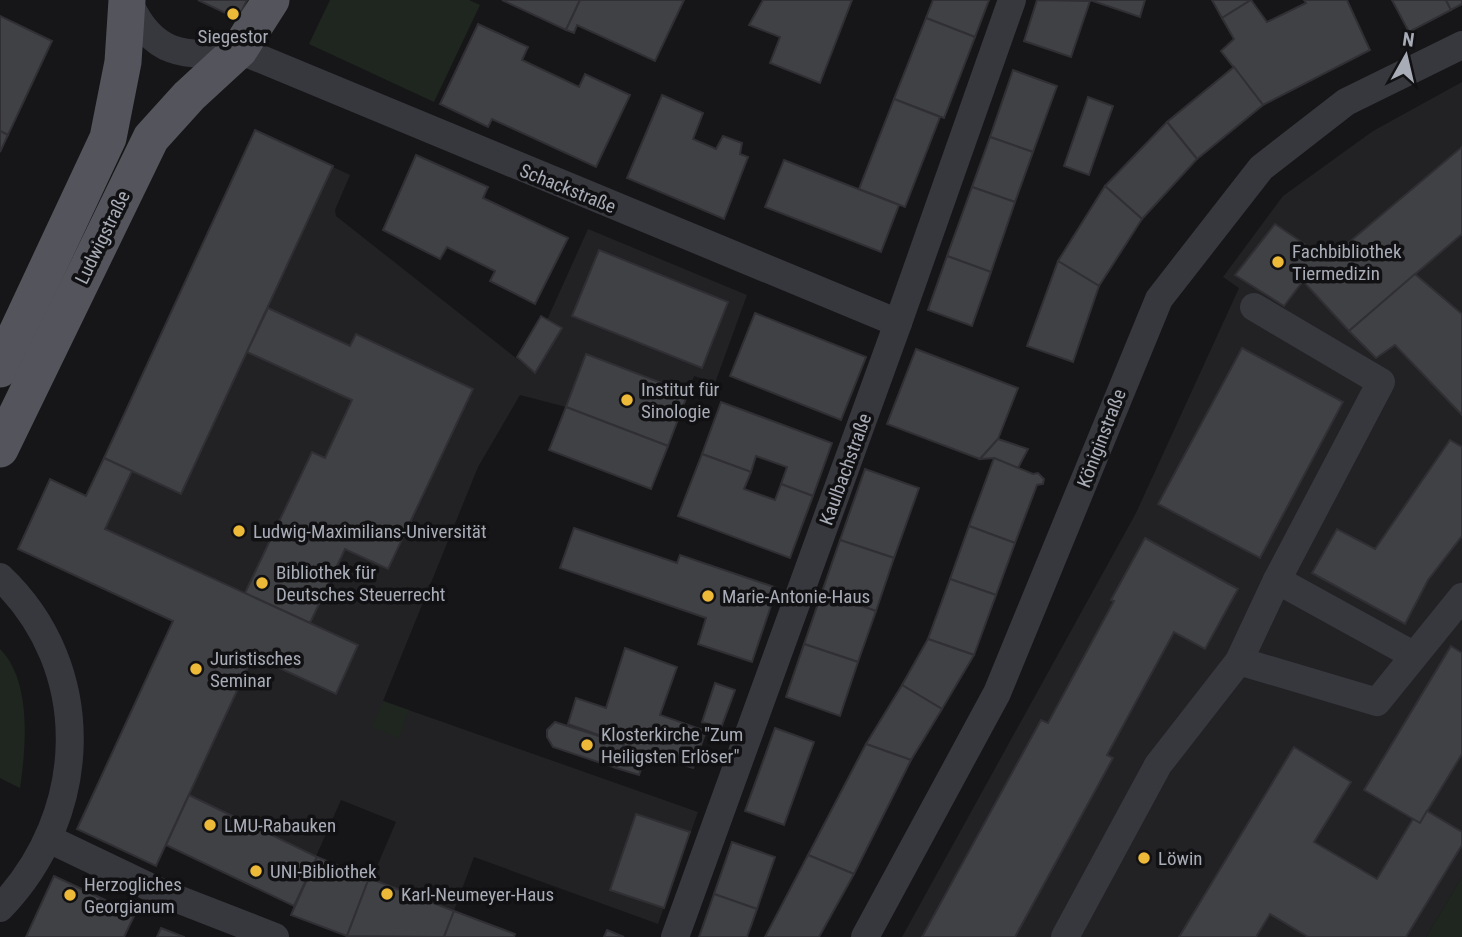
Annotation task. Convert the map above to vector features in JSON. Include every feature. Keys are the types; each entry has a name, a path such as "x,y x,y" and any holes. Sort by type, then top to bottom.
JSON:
{"main road":[{"name":"Ludwigstraße","path":"0,369 108,138 121,73 127,0"},
{"name":"Ludwigstraße","path":"2,441 151,138 189,96 239,50 271,0"}],"street":[{"path":"127,0 136,20 168,50 206,56 239,50"},
{"name":"Kaulbachstraße","path":"675,937 1012,0"},
{"name":"Königinstraße","path":"865,937 997,693 1158,299 1261,168 1346,102 1462,45"},
{"name":"Schackstraße","path":"239,50 898,323"},
{"path":"1065,937 1158,765 1239,661 1277,580 1381,382 1254,307"},
{"path":"0,577 18,594 42,630 60,670 69,713 71,755 64,798 49,839 34,867 0,908"},
{"path":"1277,580 1413,654"},
{"path":"1239,661 1377,702 1413,654 1462,597"},
{"path":"49,839 162,893 275,937"}],"shaded area":[{"path":"330,0 469,0 480,5 434,102 309,44"},
{"path":"1462,82 1462,877 1426,937 902,937 1136,513 1239,288 1223,277 1283,196 1373,131"},
{"name":"Ludwig-Maximilians-Universität","path":"255,130 350,175 335,210 336,216 535,373 562,328 547,320 588,229 747,295 715,383 694,376 668,446 566,407 520,395 478,467 383,701 698,812 658,924 474,857 444,937 347,936 396,822 341,800 294,906 166,845 156,866 77,829 173,621 18,549 50,479 86,496"},
{"path":"0,649 10,663 22,696 25,735 20,788 0,778"},
{"path":"383,701 409,710 399,738 372,727"},
{"path":"1462,877 1462,937 1426,937"}],"building":[{"name":"Siegestor","path":"198,0 247,0 238,19"},
{"path":"502,0 580,0 566,30"},
{"path":"580,0 684,0 655,61 577,25 574,33 566,30"},
{"path":"763,0 852,0 820,83 770,63 780,37 749,25"},
{"path":"933,0 989,0 975,37 926,18"},
{"path":"1037,0 1090,1 1071,57 1024,41"},
{"path":"1090,0 1145,0 1140,17"},
{"path":"1212,0 1251,0 1222,18"},
{"path":"1251,0 1267,22 1306,3 1304,0 1347,0 1370,50 1263,105 1221,51 1234,39 1222,18"},
{"path":"1392,0 1446,0 1451,10 1409,32"},
{"path":"1446,0 1462,0 1462,4 1451,10"},
{"path":"0,16 52,41 8,135 0,131"},
{"path":"926,18 975,37 944,118 894,99"},
{"path":"478,24 528,47 522,60 579,87 585,74 630,95 596,167 492,119 488,127 440,104"},
{"path":"1234,67 1263,105 1197,159 1167,122"},
{"path":"1013,70 1057,86 1033,152 990,137"},
{"path":"662,95 703,113 693,139 716,149 723,136 742,143 740,154 748,157 724,219 627,178"},
{"path":"1088,97 1113,106 1089,175 1064,166"},
{"path":"894,99 940,117 905,207 859,189"},
{"path":"1167,122 1197,159 1142,219 1105,186"},
{"path":"255,130 333,166 181,494 104,458"},
{"path":"0,131 8,135 0,152"},
{"path":"990,137 1033,152 1015,202 972,187"},
{"path":"1462,147 1462,234 1349,331 1303,281 1284,306 1235,275 1275,224 1328,260"},
{"path":"416,155 488,187 483,198 568,238 535,304 490,281 495,271 447,247 440,259 383,230"},
{"path":"784,160 899,205 881,252 765,207"},
{"path":"1105,186 1142,219 1099,286 1058,261"},
{"path":"972,187 1015,202 991,272 947,256"},
{"path":"599,250 728,302 702,368 572,316"},
{"path":"947,256 991,272 972,326 928,310"},
{"path":"1058,261 1099,286 1073,362 1027,346"},
{"path":"1415,274 1462,314 1462,415 1395,345 1376,358 1349,331"},
{"path":"268,308 350,346 356,334 473,389 388,569 345,549 310,623 245,593 312,452 325,458 352,400 247,352"},
{"path":"755,313 866,357 841,420 730,376"},
{"path":"541,316 562,328 535,373 517,357"},
{"path":"1242,348 1343,402 1260,558 1158,504"},
{"path":"916,349 1018,388 998,439 980,459 887,424"},
{"name":"Institut für Sinologie","path":"586,354 688,393 668,446 566,407"},
{"path":"721,402 832,443 813,496 781,484 787,467 756,456 751,472 702,454"},
{"path":"566,407 668,446 651,489 549,450"},
{"path":"998,439 1028,449 1018,468 994,458 980,459"},
{"path":"1450,440 1462,447 1462,536 1428,580 1405,624 1312,573 1337,529 1375,549"},
{"path":"702,454 751,472 744,489 775,500 781,484 813,496 790,558 678,516"},
{"name":"Juristisches Seminar","path":"104,458 132,471 105,529 358,645 336,694 253,656 156,866 77,829 173,621 18,549 50,479 86,496"},
{"path":"994,458 1033,474 1038,473 1044,479 1043,484 1037,485 1015,543 969,526"},
{"path":"865,469 919,488 894,558 840,540"},
{"path":"969,526 1015,543 996,595 950,579"},
{"name":"Marie-Antonie-Haus","path":"574,528 677,563 680,555 777,588 752,662 698,644 706,618 560,568"},
{"path":"1145,538 1238,589 1205,649 1174,632 1107,755 1113,758 1015,937 922,937 1041,720 1048,723"},
{"path":"840,540 894,558 876,611 822,592"},
{"path":"950,579 996,595 974,655 928,639"},
{"path":"822,592 876,611 858,662 804,644"},
{"path":"928,639 974,655 942,709 902,685"},
{"path":"804,644 858,662 840,716 786,697"},
{"path":"1451,646 1462,653 1462,754 1420,823 1364,790"},
{"path":"625,648 677,667 660,715 706,731 693,768 647,752 639,775 616,768 624,744 568,724 576,698 606,708"},
{"path":"715,683 735,690 721,728 702,722"},
{"path":"902,685 942,709 911,760 866,744"},
{"name":"Klosterkirche \"Zum Heiligsten Erlöser\"","path":"555,722 624,744 616,768 553,747 547,737 547,730"},
{"path":"775,728 814,742 784,825 745,811"},
{"path":"866,744 911,760 854,874 808,855"},
{"path":"1294,747 1351,782 1314,842 1377,879 1413,819 1420,823 1427,811 1462,832 1462,845 1406,937 1308,937 1270,914 1256,937 1179,937"},
{"path":"189,795 317,857 294,906 166,845"},
{"path":"636,814 690,832 664,908 610,890"},
{"path":"732,842 775,857 757,909 714,894"},
{"path":"808,855 854,874 819,937 765,937"},
{"path":"317,857 369,878 347,936 291,915"},
{"name":"Herzogliches Georgianum","path":"54,876 135,914 124,937 26,937"},
{"name":"Karl-Neumeyer-Haus","path":"369,878 454,911 444,937 347,936"},
{"path":"714,894 757,909 747,937 699,937"},
{"path":"454,911 515,934 514,937 444,937"},
{"path":"161,928 184,937 157,937"},
{"path":"607,930 624,937 604,937"}],"place":[{"name":"Siegestor","path":"233,14"},
{"name":"Fachbibliothek Tiermedizin","path":"1278,262"},
{"name":"Institut für Sinologie","path":"627,400"},
{"name":"Ludwig-Maximilians-Universität","path":"239,531"},
{"name":"Bibliothek für Deutsches Steuerrecht","path":"262,583"},
{"name":"Marie-Antonie-Haus","path":"708,596"},
{"name":"Juristisches Seminar","path":"196,669"},
{"name":"Klosterkirche \"Zum Heiligsten Erlöser\"","path":"587,745"},
{"name":"LMU-Rabauken","path":"210,825"},
{"name":"Löwin","path":"1144,858"},
{"name":"UNI-Bibliothek","path":"256,871"},
{"name":"Karl-Neumeyer-Haus","path":"387,894"},
{"name":"Herzogliches Georgianum","path":"70,895"}]}
